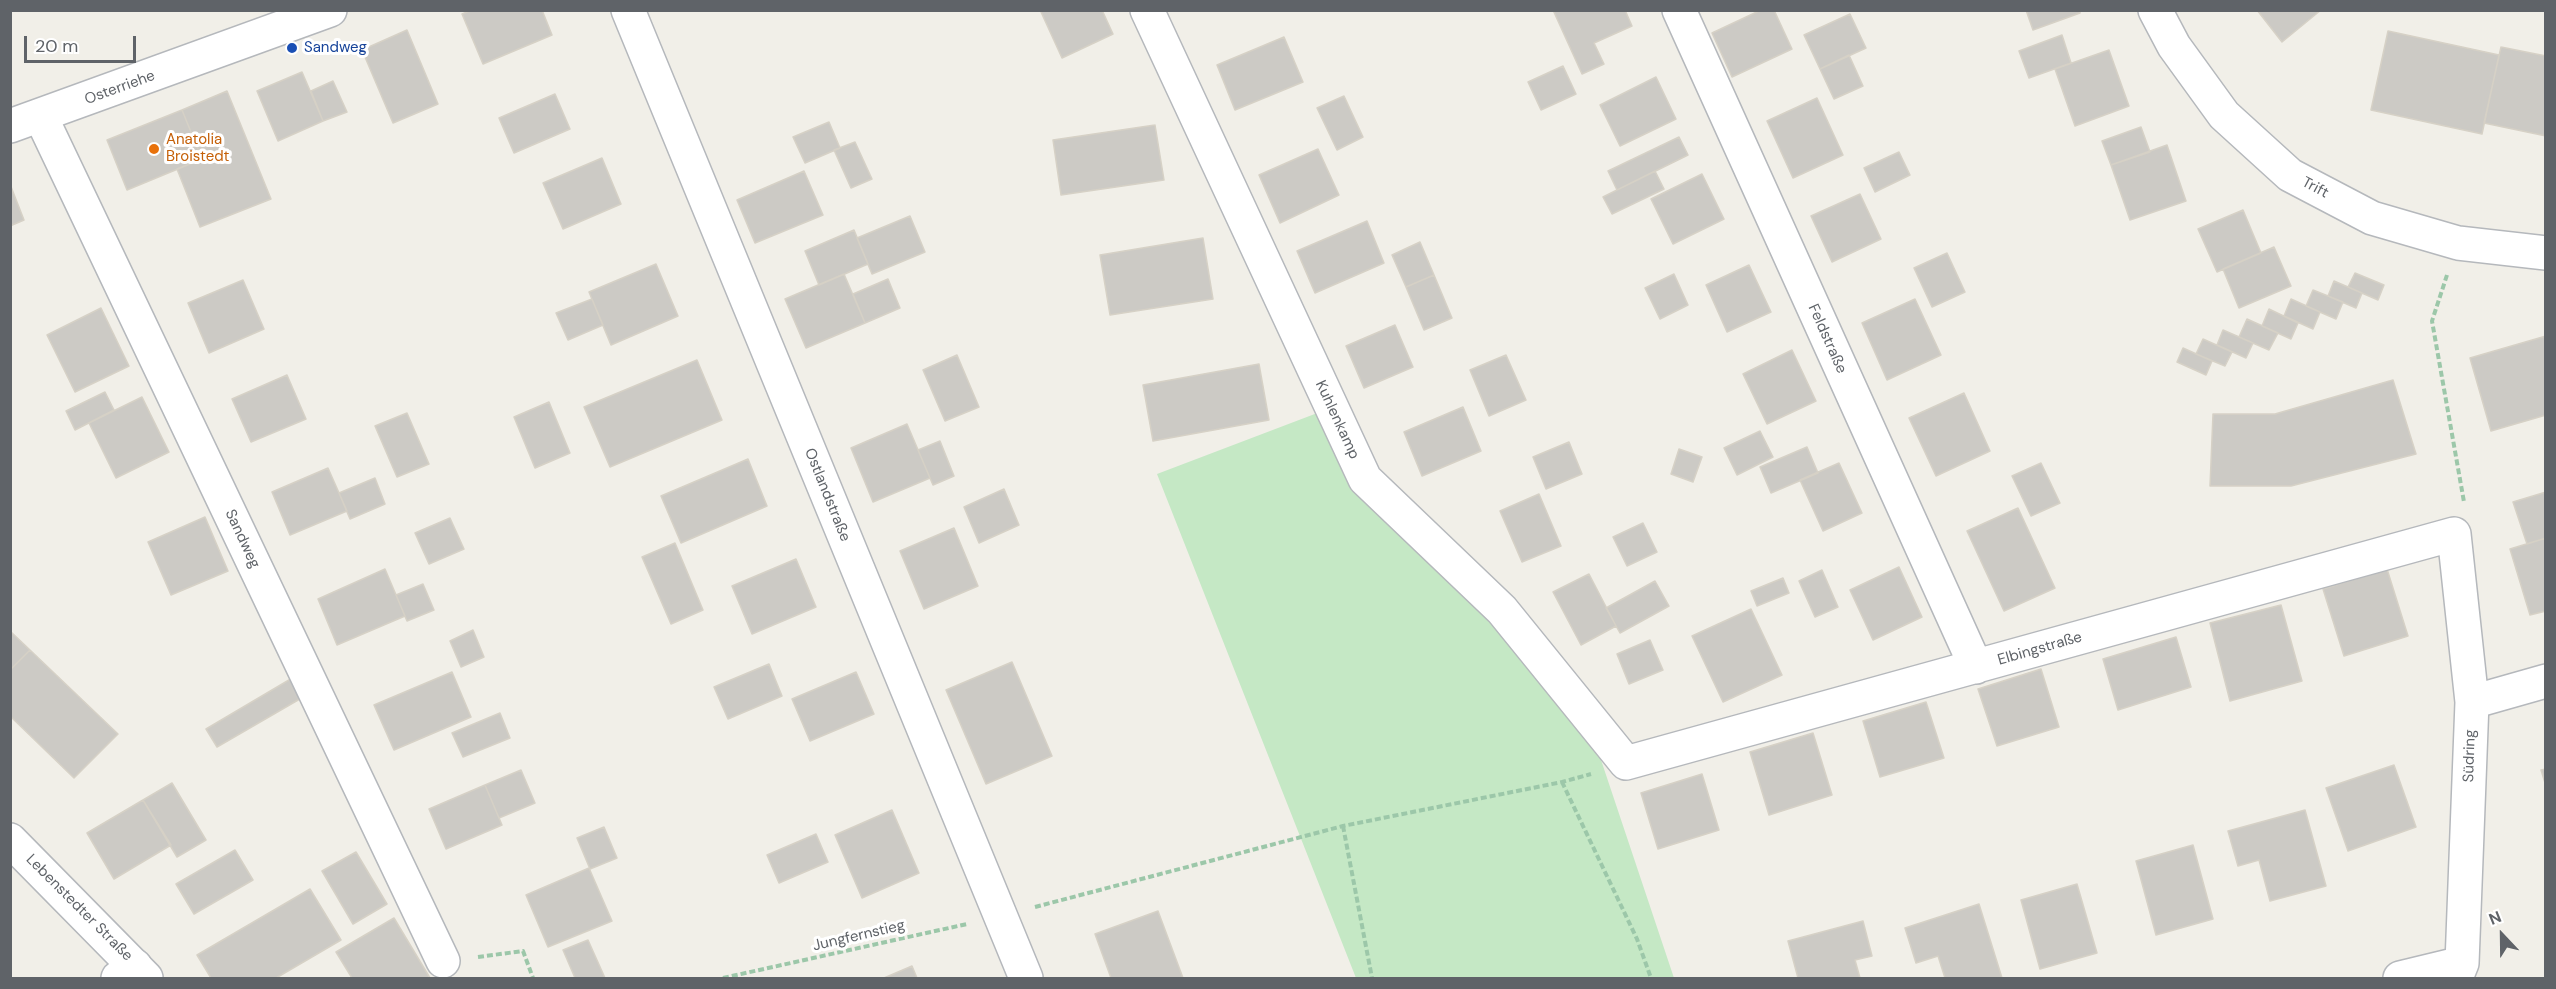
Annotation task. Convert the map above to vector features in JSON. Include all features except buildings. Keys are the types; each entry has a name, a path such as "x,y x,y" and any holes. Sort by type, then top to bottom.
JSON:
{"street":[{"name":"Osterriehe","path":"19,120 330,10"},
{"name":"Ostlandstraße","path":"628,10 1026,978"},
{"name":"Kuhlenkamp","path":"1148,10 1365,479 1502,610 1626,763"},
{"name":"Feldstraße","path":"1679,10 1976,667"},
{"name":"Trift","path":"2155,10 2174,46 2224,115 2290,175 2372,218 2458,243 2546,253"},
{"name":"Sandweg","path":"19,120 443,962"},
{"name":"Elbingstraße","path":"1626,763 2454,534"},
{"name":"Südring","path":"2454,534 2472,702 2459,971"},
{"path":"2472,702 2546,681"},
{"name":"Lebenstedter Straße","path":"10,840 133,974"},
{"path":"2400,978 2459,971"}],"path":[{"path":"2454,534 2465,502 2432,321 2458,243"},
{"name":"Jungfernstieg","path":"723,978 1001,917 1343,826 1562,782 1626,763"},
{"path":"1562,782 1637,939 1651,978"},
{"path":"1343,826 1371,978"},
{"path":"443,962 523,951 533,978"}],"green space":[{"path":"1320,412 1469,596 1597,748 1674,978 1356,978 1157,474"}],"place":[{"name":"Sandweg","path":"292,48"},
{"name":"Anatolia Broistedt","path":"154,149"}]}
